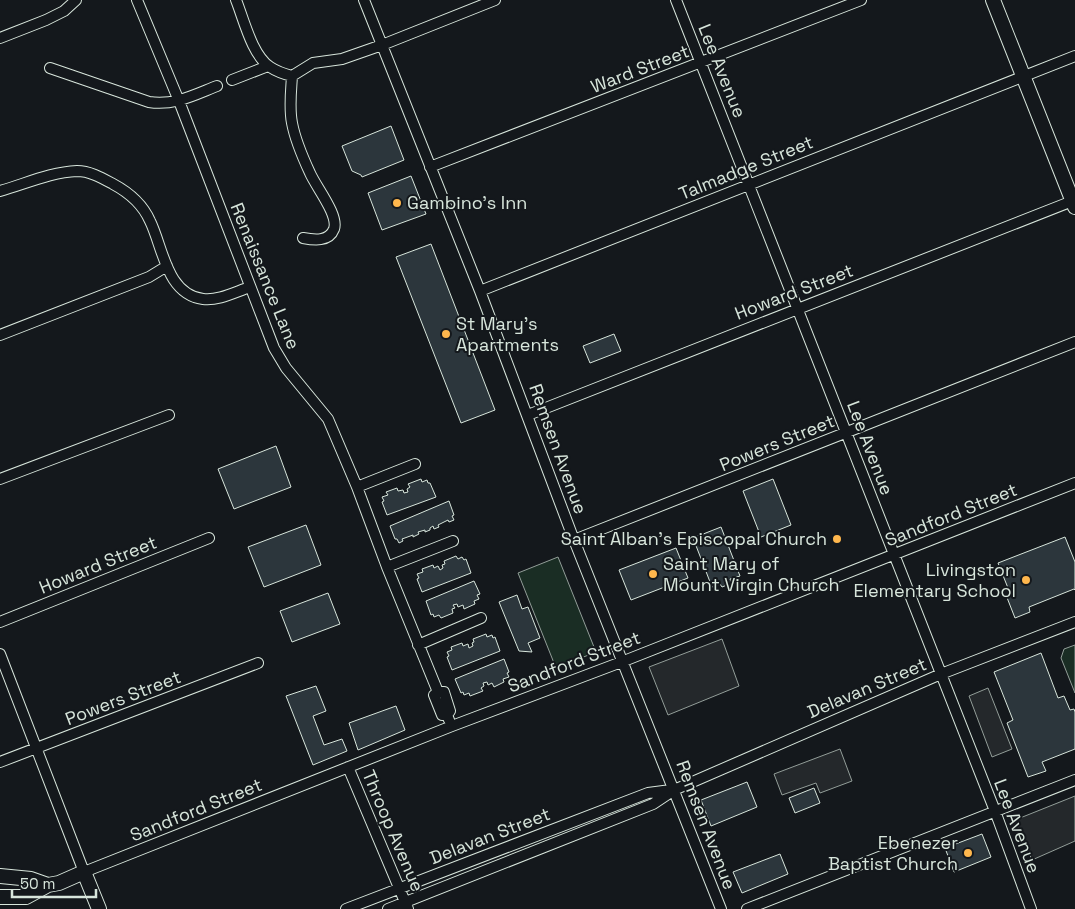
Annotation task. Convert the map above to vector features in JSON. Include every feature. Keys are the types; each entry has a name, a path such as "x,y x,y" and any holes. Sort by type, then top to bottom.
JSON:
{"main road":[{"path":"993,0 1074,203"},
{"path":"3,899 26,897 48,885 59,883 84,872 99,909"},
{"path":"0,876 32,879 48,885"}],"street":[{"path":"0,38 64,11 76,0"},
{"name":"Renaissance Lane","path":"137,0 179,101 274,348 286,368 328,419 438,692 444,692 450,711 447,715 452,726"},
{"path":"236,0 256,51 268,66 292,76"},
{"name":"Remsen Avenue","path":"364,0 480,291 574,540 624,661 721,909"},
{"path":"292,76 313,63 342,59 495,0"},
{"name":"Lee Avenue","path":"676,0 750,184 796,308 847,432 1032,909"},
{"name":"Ward Street","path":"430,167 861,0"},
{"name":"Talmadge Street","path":"480,291 1075,56"},
{"path":"232,80 268,66"},
{"path":"50,68 149,102 167,103 179,101 217,86"},
{"path":"292,76 291,116 294,132 310,173 332,213 334,221 334,229 325,238 316,240 304,238"},
{"path":"0,192 62,173 79,171 99,176 120,188 138,202 150,220 174,281 189,294 202,299 216,299 250,287"},
{"name":"Howard Street","path":"528,415 796,308 1074,203"},
{"path":"0,335 149,277 167,266"},
{"name":"Powers Street","path":"574,540 1075,342"},
{"path":"0,480 170,415"},
{"path":"357,487 415,464"},
{"name":"Sandford Street","path":"84,872 1075,483"},
{"name":"Howard Street","path":"0,622 209,538"},
{"path":"387,567 453,541"},
{"path":"418,644 481,618"},
{"name":"Delavan Street","path":"388,909 407,906 653,804 674,790 941,674 1075,622"},
{"path":"0,654 84,872"},
{"name":"Powers Street","path":"0,762 258,663"},
{"name":"Throop Avenue","path":"348,767 407,906"},
{"path":"747,909 1075,780"},
{"name":"Delavan Street","path":"346,909 648,793 674,790"}],"green space":[{"path":"558,557 596,652 556,668 518,573"},
{"path":"1075,645 1075,693 1061,658 1064,649"}],"shaded area":[{"path":"722,639 739,686 668,715 649,667"},
{"path":"988,688 1012,749 992,757 969,696"},
{"path":"840,749 852,781 820,793 816,783 782,795 774,774"},
{"path":"1075,796 1075,841 1032,860 1015,820"}],"building":[{"path":"391,126 404,160 362,177 352,171 342,146"},
{"name":"Gambino's Inn","path":"411,176 426,214 382,230 368,193"},
{"name":"St Mary's Apartments","path":"431,244 495,410 461,423 396,257"},
{"path":"614,334 621,351 590,363 583,346"},
{"path":"276,446 291,487 234,509 218,469"},
{"path":"421,479 422,482 427,480 430,483 436,497 387,515 382,502 384,501 382,497 388,495 386,492 397,488 398,491 408,492 407,489 410,487 408,484"},
{"path":"773,479 791,525 761,537 743,491"},
{"path":"449,501 454,520 449,522 448,520 434,529 433,526 425,532 425,530 418,532 419,534 402,539 403,541 399,543 395,539 390,526"},
{"path":"306,525 321,565 264,587 248,547"},
{"path":"721,527 740,576 730,579 732,583 722,587 720,584 712,587 693,538"},
{"path":"1065,537 1075,562 1075,590 1029,607 1030,612 1015,618 1006,595 1010,593 998,563"},
{"name":"Saint Mary of Mount Virgin Church","path":"676,548 688,578 631,600 619,570"},
{"path":"456,556 458,559 462,557 464,560 466,559 471,573 422,592 417,574 423,572 422,569 433,565 434,568 438,566 440,570 443,568 442,565 445,564 444,561"},
{"path":"474,581 480,594 477,595 479,599 474,601 475,604 464,609 463,605 458,607 457,604 453,605 455,608 452,609 453,613 441,618 439,615 434,617 433,614 431,615 426,601"},
{"path":"328,593 340,624 292,642 280,611"},
{"path":"517,595 522,609 528,607 540,638 528,643 532,652 519,651 499,602"},
{"path":"486,634 487,637 492,635 493,638 495,637 500,651 452,670 447,657 449,656 447,652 452,650 451,647 462,643 463,646 468,644 469,648 473,646 473,639"},
{"path":"1041,653 1058,698 1064,696 1070,710 1074,709 1075,749 1042,762 1046,771 1028,777 1007,723 1013,720 994,672"},
{"path":"504,659 509,677 503,679 504,682 494,687 492,683 488,685 487,682 483,683 484,686 481,688 483,691 470,696 469,693 464,695 463,692 461,693 455,679"},
{"path":"316,686 326,711 313,716 324,745 342,739 347,751 313,765 286,696"},
{"path":"396,706 405,730 358,750 349,723"},
{"path":"747,782 757,807 711,826 701,800"},
{"path":"814,788 820,803 795,813 789,798"},
{"name":"Ebenezer Baptist Church","path":"982,834 991,857 954,872 945,848"},
{"path":"780,854 788,874 742,893 733,872"}],"place":[{"name":"Gambino's Inn","path":"397,203"},
{"name":"St Mary's Apartments","path":"446,334"},
{"name":"Saint Alban's Episcopal Church","path":"837,539"},
{"name":"Saint Mary of Mount Virgin Church","path":"653,574"},
{"name":"Livingston Elementary School","path":"1026,580"},
{"name":"Ebenezer Baptist Church","path":"968,853"}]}
